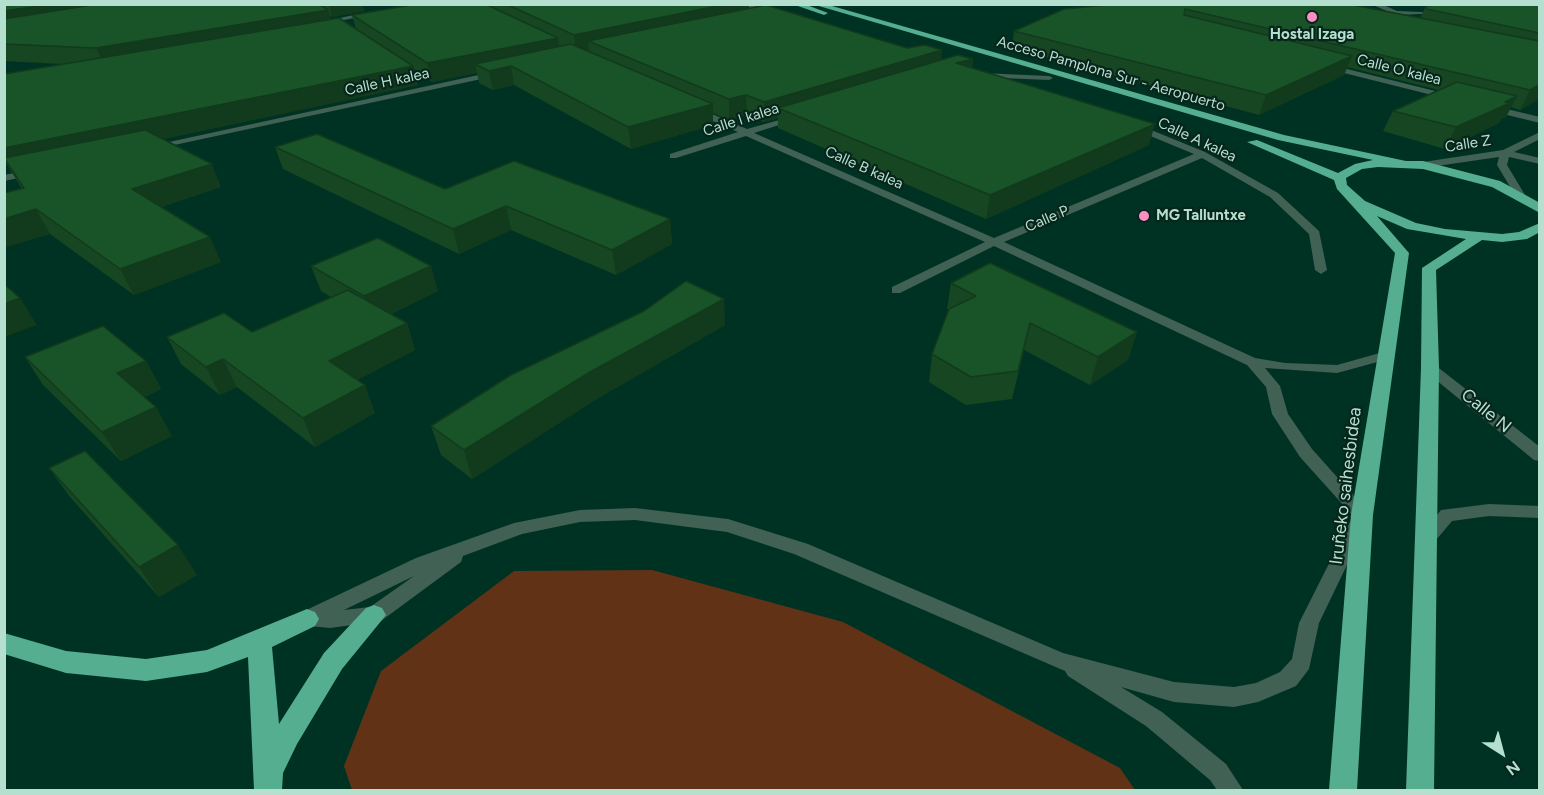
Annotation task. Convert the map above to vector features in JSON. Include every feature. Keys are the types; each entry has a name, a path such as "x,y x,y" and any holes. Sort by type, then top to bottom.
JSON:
{"highway":[{"path":"795,4 1049,78 1265,145 1340,178 1346,171 1359,166 1402,163 1423,165 1496,184 1520,195 1539,209"},
{"name":"Acceso Pamplona Sur - Aeropuerto","path":"815,4 1282,138 1402,163"},
{"name":"Iruñeko saihesbidea","path":"1340,178 1341,186 1360,204 1402,253 1362,515 1343,790"},
{"path":"1360,204 1412,226 1477,238 1522,236 1539,240"},
{"path":"1522,236 1539,227"},
{"path":"1420,790 1430,368 1429,268 1477,238"},
{"path":"268,782 287,735 333,661 374,615"},
{"path":"4,643 66,663 146,670 207,661 259,642 307,619"},
{"path":"259,642 268,782"}],"street":[{"path":"742,4 787,18"},
{"path":"1374,4 1396,13 1448,13"},
{"path":"329,21 382,12"},
{"path":"1395,26 1383,20 1396,13"},
{"path":"320,15 346,30"},
{"path":"754,20 776,15"},
{"name":"Calle O kalea","path":"1320,64 1459,100"},
{"name":"Calle H kalea","path":"143,149 508,71"},
{"path":"1014,86 977,74 1049,78"},
{"path":"422,80 431,87"},
{"name":"Calle B kalea","path":"682,104 994,242 1252,362"},
{"path":"1482,105 1539,120"},
{"name":"Calle I kalea","path":"673,156 812,112"},
{"name":"Calle A kalea","path":"1125,123 1202,154 1274,195 1315,233 1321,270"},
{"path":"1505,153 1539,135"},
{"path":"1505,153 1539,161"},
{"name":"Calle Z","path":"1423,165 1505,153 1502,165 1520,195"},
{"name":"Calle P","path":"896,290 994,242 1202,154"},
{"path":"4,178 39,171"},
{"path":"1252,362 1284,367 1337,369 1387,355"},
{"path":"1059,661 1174,692 1234,697 1258,692 1288,679 1302,663 1309,622 1362,515 1306,453 1280,414 1273,386 1252,362"},
{"name":"Calle N","path":"1430,368 1539,456"},
{"path":"1425,541 1447,515 1489,510 1539,512"},
{"path":"307,619 423,563 520,528 580,516 635,514 728,526 801,549 1059,661 1154,719 1218,772 1231,790"},
{"path":"307,619 330,620 374,615 466,548"}],"shaded area":[{"path":"652,570 843,622 1120,768 1135,790 352,790 344,766 381,671 514,571"}],"building":[{"path":"4,4 53,4 4,11"},
{"path":"98,4 318,4 328,10 96,48 4,44 4,19"},
{"path":"418,4 485,4 558,38 427,63 352,15"},
{"path":"506,4 727,4 574,35"},
{"path":"1119,4 1348,4 1539,41 1539,85 1530,90 1185,9 1184,15 1352,56 1266,95 1014,31 1064,9"},
{"path":"1539,4 1539,33 1427,9 1426,6"},
{"path":"766,5 907,48 925,45 942,50 764,102 746,95 729,99 588,41"},
{"path":"339,18 413,66 4,148 4,74"},
{"path":"571,44 713,104 628,127 511,66 489,71 475,64"},
{"path":"958,55 973,59 956,63 1155,124 990,195 778,108"},
{"path":"1457,82 1517,96 1505,102 1510,103 1456,127 1393,111"},
{"path":"145,130 212,164 132,189 210,237 120,269 36,209 4,219 4,193 24,188 4,158"},
{"path":"317,134 445,189 514,161 670,219 612,250 506,206 453,229 275,147"},
{"path":"378,238 431,266 364,296 311,266"},
{"path":"990,263 1137,332 1098,357 1030,323 1018,371 971,377 932,354 949,309 976,296 951,283"},
{"path":"686,281 724,299 590,372 464,450 431,426 511,375 644,311"},
{"path":"4,284 20,298 4,304"},
{"path":"348,290 407,323 329,361 365,385 303,418 223,359 206,367 167,337 224,313 252,332"},
{"path":"103,326 146,361 117,373 156,407 102,432 25,357"},
{"path":"85,451 178,545 139,567 49,468"}],"place":[{"name":"Hostal Izaga","path":"1312,17"},
{"name":"MG Talluntxe","path":"1144,216"}]}
